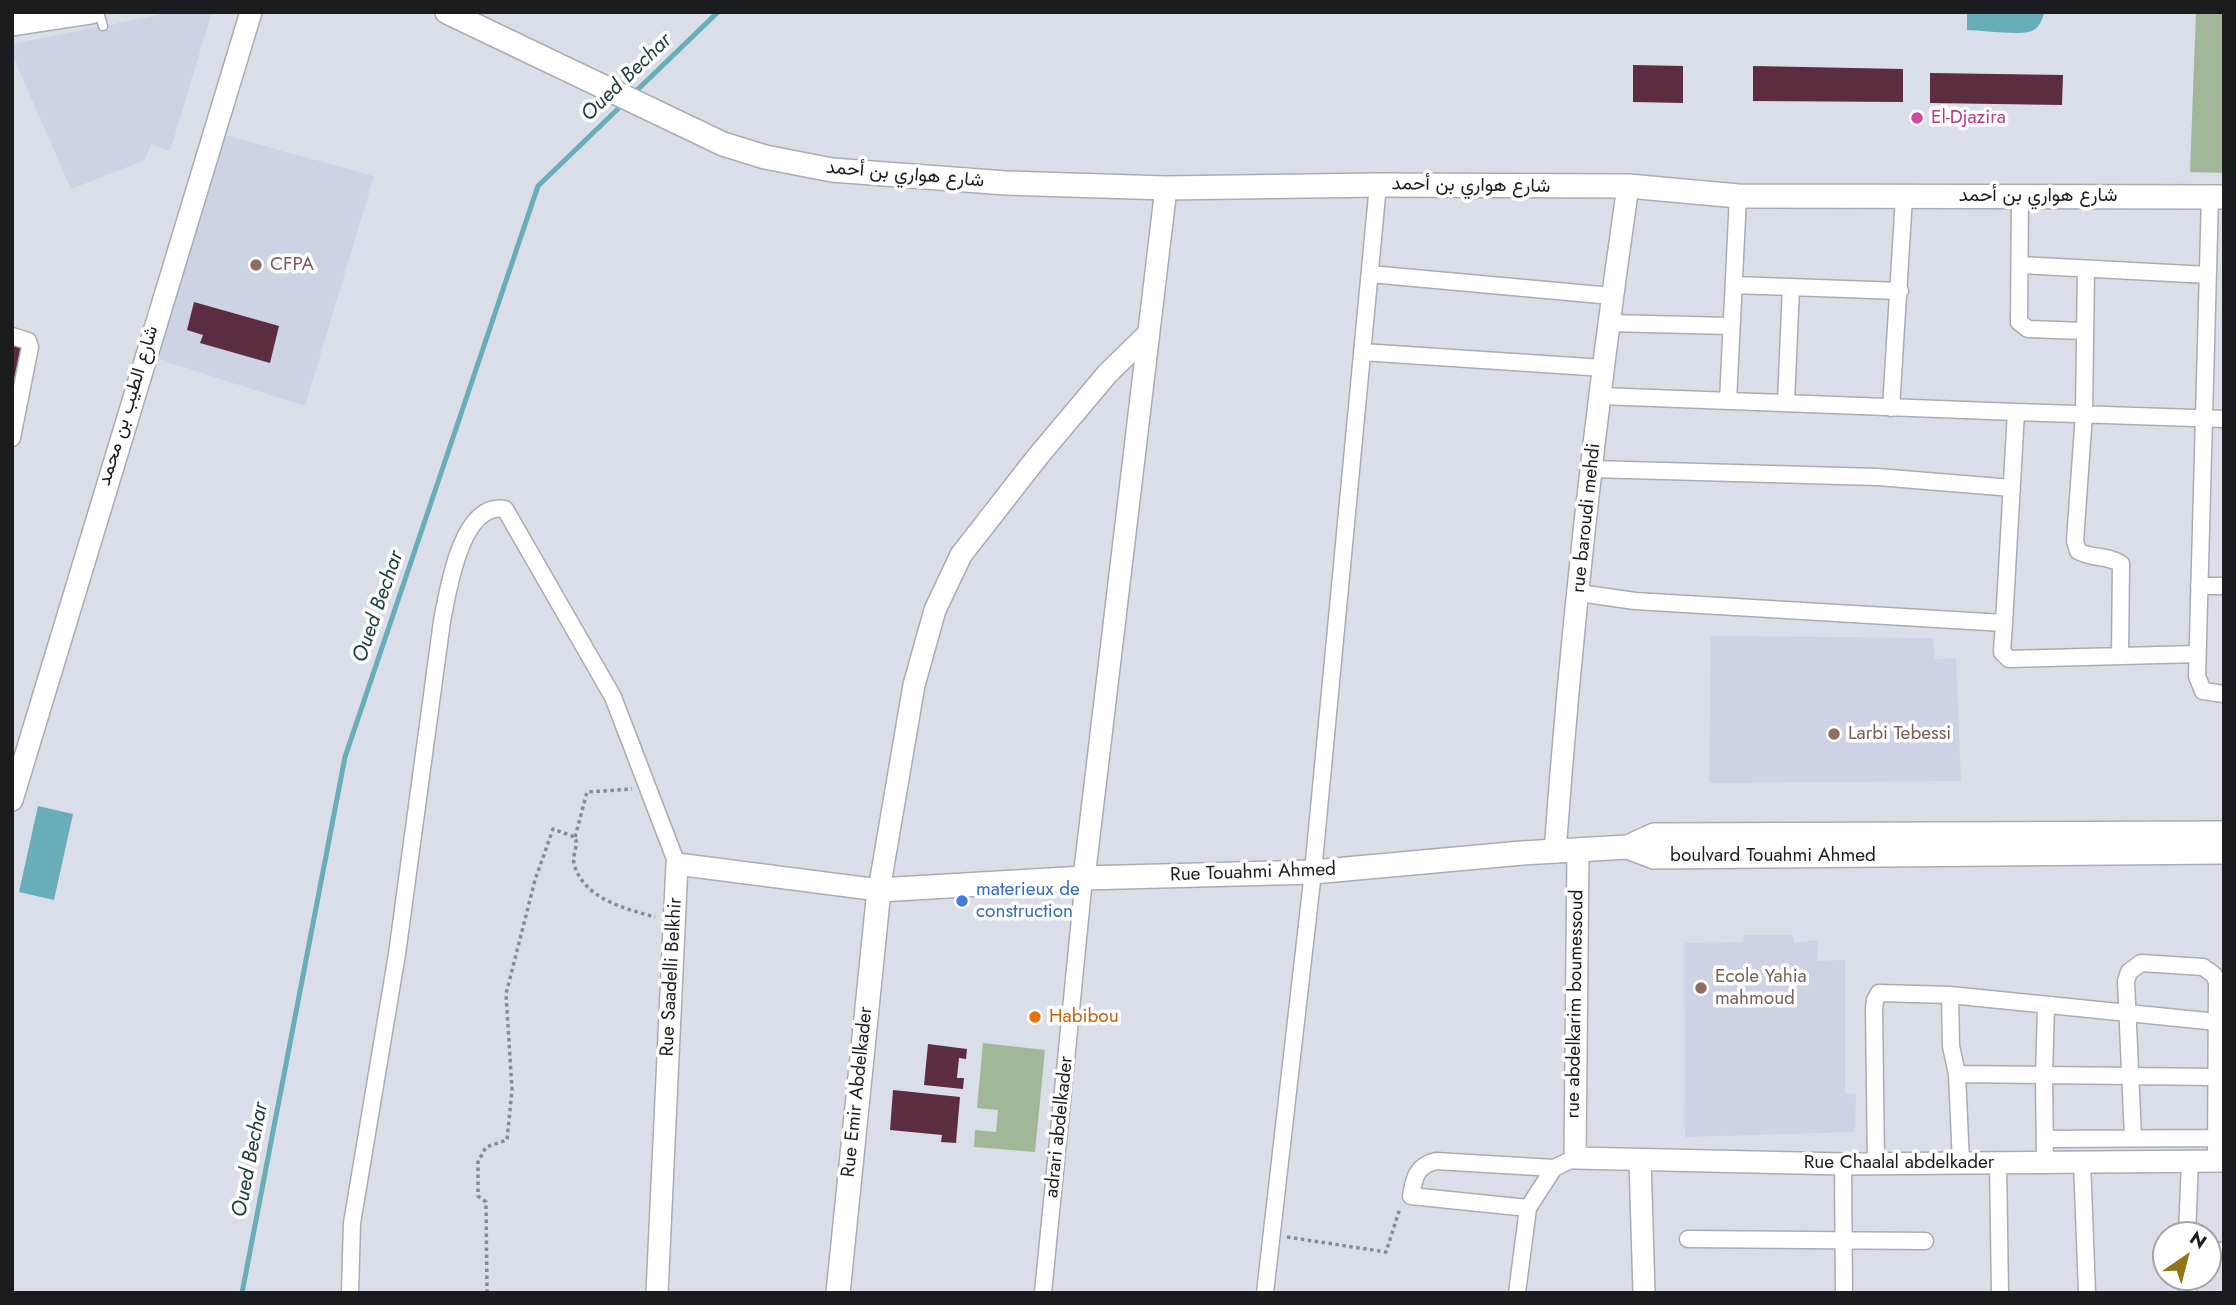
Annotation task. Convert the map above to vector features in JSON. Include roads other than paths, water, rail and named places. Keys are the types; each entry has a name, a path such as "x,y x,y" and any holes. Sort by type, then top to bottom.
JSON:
{"main road":[{"name":"شارع هواري بن أحمد","path":"447,12 723,144 765,157 832,170 902,177 1166,188 1628,186 1738,196 2217,197"},
{"path":"12,24 97,19"},
{"name":"boulvard Touahmi Ahmed","path":"1628,847 1654,835 2224,833"},
{"name":"Rue Touahmi Ahmed","path":"879,890 1084,878 1312,872 1628,847"},
{"name":"boulvard Touahmi Ahmed","path":"1628,847 1654,857 2224,852"},
{"name":"Rue Emir Abdelkader","path":"838,1293 879,890"}],"street":[{"name":"شارع الطيب بن محمد","path":"12,800 251,12"},
{"path":"1265,1293 1312,872 1378,185"},
{"name":"rue baroudi mehdi","path":"1555,852 1608,323 1628,186"},
{"path":"1084,878 1166,188"},
{"path":"1728,401 1738,196"},
{"path":"2020,196 2020,325 2028,328 2085,331"},
{"path":"1891,408 1904,197"},
{"path":"2217,197 2207,275 2216,328 2203,417 2197,654 2198,685 2211,695 2224,694"},
{"path":"2020,265 2207,275"},
{"path":"2086,269 2084,414 2076,547 2084,555 2115,560 2121,564 2120,656"},
{"path":"1370,274 1612,296"},
{"path":"1734,285 1900,291"},
{"path":"1786,402 1791,287"},
{"path":"1608,323 1731,327"},
{"path":"349,1293 352,1223 399,942 442,621 450,578 475,519 486,511 505,509 612,698 650,789 677,864 879,890 914,685 935,610 961,555 1108,373 1147,335"},
{"path":"12,336 27,341 30,351 12,438"},
{"path":"1362,352 1604,368"},
{"path":"1601,396 2224,419"},
{"path":"2017,412 2002,652 2009,659 2197,654"},
{"path":"1592,469 1878,477 2012,488"},
{"path":"2199,586 2224,586"},
{"path":"1579,593 1635,601 2004,623"},
{"name":"rue abdelkarim boumessoud","path":"1575,1158 1578,851"},
{"name":"Rue Saadelli Belkhir","path":"657,1293 677,864"},
{"name":"adrari abdelkader","path":"1043,1293 1084,878"},
{"path":"2133,1137 2126,981 2134,966 2192,965 2209,970 2217,982 2216,1138 2220,1161"},
{"path":"1876,1164 1881,1094 1877,995 1882,992 1950,995 2046,1007 2217,1022"},
{"path":"1950,995 1951,1046 1957,1074 1961,1163"},
{"path":"2045,1162 2046,1007"},
{"path":"1957,1074 2216,1077"},
{"path":"2045,1139 2216,1138"},
{"path":"1528,1208 1411,1196 1416,1174 1422,1166 1436,1161 1554,1168 1575,1158"},
{"name":"Rue Chaalal abdelkader","path":"1575,1158 1843,1164 2220,1161"},
{"path":"1640,1160 1644,1293"},
{"path":"2188,1221 2190,1160"},
{"path":"2082,1161 2087,1293"},
{"path":"1998,1163 2000,1293"},
{"path":"1843,1164 1844,1293"},
{"path":"1517,1293 1528,1208 1554,1168"},
{"path":"1688,1239 1925,1241"}],"lane":[{"path":"97,19 99,12"}],"water":[{"path":"1967,12 2044,12 2034,30 2018,33 1967,30"},
{"path":"38,806 73,814 54,900 19,892"}],"waterway":[{"name":"Oued Bechar","path":"632,95 718,12"},
{"name":"Oued Bechar","path":"242,1293 345,757 538,186 623,104"}],"place":[{"name":"El-Djazira","path":"1917,118"},
{"name":"CFPA","path":"256,265"},
{"name":"Larbi Tebessi","path":"1834,734"},
{"name":"materieux de construction","path":"962,901"},
{"name":"Ecole Yahia mahmoud","path":"1701,988"},
{"name":"Habibou","path":"1035,1017"}]}
